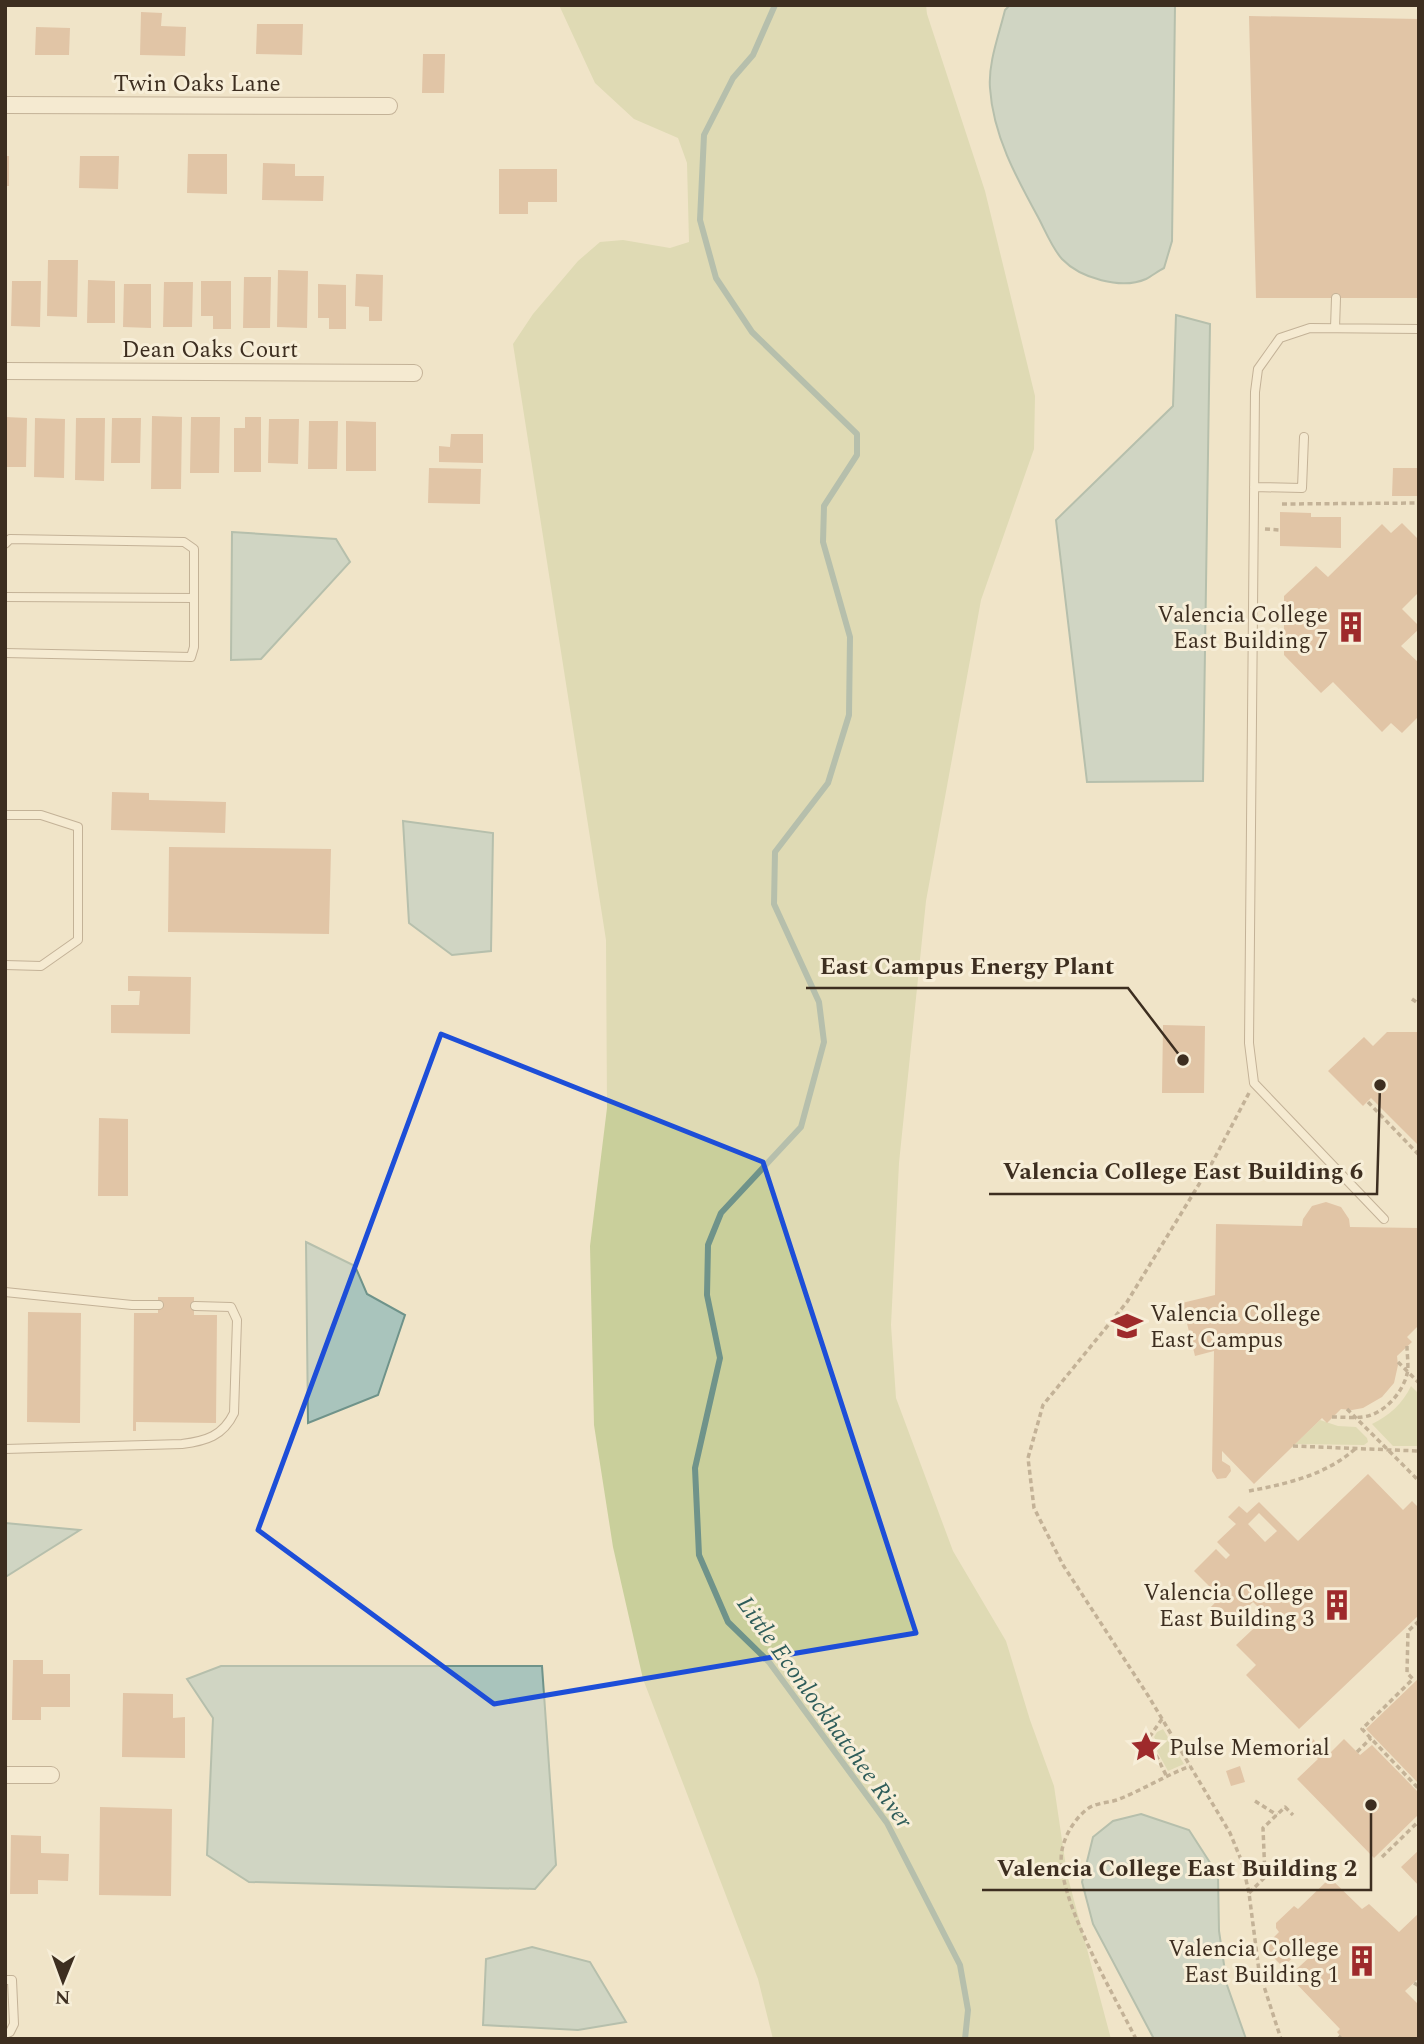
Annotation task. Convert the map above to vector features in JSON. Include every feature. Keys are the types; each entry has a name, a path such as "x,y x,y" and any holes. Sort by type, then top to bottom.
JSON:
{"street":[{"name":"Twin Oaks Lane","path":"5,105 389,106"},
{"name":"Dean Oaks Court","path":"5,371 414,373"},
{"path":"5,1775 51,1775"}],"lane":[{"path":"1335,298 1335,328"},
{"path":"1384,1219 1254,1083 1249,1044 1255,392 1258,369 1280,338 1310,328 1419,329"},
{"path":"1254,487 1301,488 1304,437"},
{"path":"5,544 10,539 184,542 194,549 194,647 191,657 5,653"},
{"path":"5,597 194,598"},
{"path":"5,815 41,815 78,827 78,940 41,966 5,965"},
{"path":"5,1292 132,1305 159,1305"},
{"path":"5,1448 182,1444 216,1436 230,1422 234,1413 237,1320 231,1307 195,1306"},
{"path":"5,1980 12,1980 14,2024 10,2032 5,2034"}],"path":[{"path":"1282,504 1419,503"},
{"path":"1264,529 1280,530"},
{"path":"1412,999 1419,1004"},
{"path":"1254,1083 1212,1163 1127,1301 1043,1405 1028,1458 1034,1508 1063,1565 1162,1719 1230,1833 1242,1862 1249,1893 1259,1971 1281,2039"},
{"path":"1368,1102 1419,1155"},
{"path":"1332,1417 1356,1418 1372,1415 1386,1406 1400,1392 1408,1373 1406,1346"},
{"path":"1398,1362 1419,1383"},
{"path":"1347,1409 1419,1481"},
{"path":"1293,1447 1419,1451"},
{"path":"1249,1492 1289,1483 1325,1470 1355,1449"},
{"path":"1413,1679 1407,1673 1408,1631 1419,1621"},
{"path":"1419,1674 1362,1729 1419,1789"},
{"path":"1162,1719 1148,1739 1166,1775"},
{"path":"1357,1752 1371,1738"},
{"path":"1136,2039 1082,1933 1067,1891 1061,1852 1070,1826 1088,1808 1117,1800 1190,1766"},
{"path":"1255,1801 1277,1815"},
{"path":"1249,1893 1265,1877 1263,1828 1285,1807 1293,1815"},
{"path":"1382,1857 1419,1821"}],"highlighted area":[{"path":"441,1034 763,1162 916,1633 494,1704 258,1530"}],"green space":[{"path":"559,5 926,5 985,191 1035,396 1034,449 981,600 926,901 899,1163 891,1325 896,1398 953,1551 1006,1641 1054,1786 1067,1874 1111,2039 773,2039 758,1979 643,1679 613,1547 594,1425 590,1246 607,1108 606,940 513,344 533,314 578,261 600,242 623,240 670,248 689,242 687,163 678,138 634,119 595,83"},
{"path":"1411,1386 1419,1394 1419,1446 1393,1446 1372,1424 1395,1408"},
{"path":"1320,1420 1338,1426 1356,1427 1368,1442 1364,1445 1295,1444"},
{"path":"1163,1729 1184,1764 1168,1771 1157,1751 1158,1744 1154,1737"}],"water":[{"path":"1010,5 1175,5 1172,241 1164,268 1146,279 1113,283 1090,277 1070,266 1055,250 1022,187 1001,139 990,88 995,49 1005,10"},
{"path":"1176,315 1210,324 1203,781 1087,782 1056,520 1173,406"},
{"path":"232,532 336,539 350,562 261,659 231,660"},
{"path":"403,821 493,833 491,951 452,955 409,923"},
{"path":"306,1242 355,1266 367,1294 405,1315 378,1395 308,1423"},
{"path":"5,1523 80,1530 5,1576"},
{"path":"221,1666 542,1666 556,1865 535,1889 249,1882 207,1855 213,1718 187,1679"},
{"path":"1141,1814 1189,1830 1218,1875 1219,1931 1227,1985 1246,2039 1154,2039 1093,1924 1082,1882 1093,1837 1113,1821"},
{"path":"532,1947 590,1962 626,2022 578,2030 483,2025 486,1959"}],"building":[{"path":"141,12 162,13 161,26 186,27 185,56 140,55"},
{"path":"1249,16 1419,19 1417,298 1256,298"},
{"path":"257,24 303,24 302,55 256,54"},
{"path":"36,27 70,28 69,55 35,55"},
{"path":"423,54 445,54 444,93 422,93"},
{"path":"188,154 227,154 227,194 187,193"},
{"path":"5,156 9,156 9,186 5,186"},
{"path":"80,156 119,156 118,189 79,188"},
{"path":"263,163 295,164 295,176 324,176 323,201 262,200"},
{"path":"499,169 557,169 557,202 528,202 528,214 499,214"},
{"path":"48,260 78,260 77,317 47,316"},
{"path":"278,270 308,271 307,328 277,327"},
{"path":"356,274 383,275 382,321 369,321 369,307 355,306"},
{"path":"244,277 271,277 270,328 243,328"},
{"path":"88,280 115,281 115,323 87,323"},
{"path":"12,281 41,281 40,327 11,326"},
{"path":"201,281 231,281 231,329 213,329 213,316 201,316"},
{"path":"164,282 193,282 192,327 163,327"},
{"path":"124,284 151,284 151,328 123,327"},
{"path":"318,284 346,285 346,329 329,329 329,318 318,318"},
{"path":"152,416 182,417 181,489 151,489"},
{"path":"5,417 27,418 26,467 5,467"},
{"path":"191,417 220,417 219,473 190,473"},
{"path":"245,417 261,417 261,472 234,472 234,428 245,428"},
{"path":"35,418 65,419 64,478 34,477"},
{"path":"76,418 105,418 104,481 75,480"},
{"path":"112,418 141,418 140,463 111,463"},
{"path":"269,419 299,419 298,464 268,463"},
{"path":"309,421 338,421 337,469 308,469"},
{"path":"346,421 376,422 376,471 346,471"},
{"path":"451,434 483,434 483,463 439,462 439,446 450,447"},
{"path":"429,468 481,469 480,504 428,503"},
{"path":"1393,468 1419,468 1419,496 1392,496"},
{"path":"1280,512 1311,513 1311,517 1341,517 1341,548 1280,546"},
{"name":"Valencia College East Building 7","path":"1402,523 1419,540 1419,592 1402,609 1419,629 1401,646 1419,663 1419,716 1402,733 1391,723 1382,732 1333,682 1321,693 1284,655 1284,596 1316,566 1328,577 1382,524 1391,533"},
{"path":"112,792 149,793 149,800 226,802 225,833 111,830"},
{"path":"169,847 331,849 329,934 168,932"},
{"path":"128,976 191,977 190,1034 111,1033 111,1005 139,1005 140,991 128,991"},
{"path":"1163,1025 1205,1026 1204,1093 1162,1093"},
{"path":"1387,1032 1419,1032 1419,1146 1371,1098 1363,1106 1328,1071 1364,1037 1373,1046"},
{"path":"99,1118 128,1119 128,1196 98,1196"},
{"path":"1326,1202 1341,1207 1349,1219 1350,1227 1419,1228 1419,1325 1407,1337 1412,1342 1397,1356 1394,1383 1382,1397 1363,1408 1341,1409 1327,1423 1322,1418 1254,1484 1222,1451 1222,1461 1230,1466 1231,1471 1226,1478 1217,1479 1212,1471 1214,1351 1195,1356 1182,1303 1215,1295 1216,1224 1302,1226 1303,1219 1312,1206"},
{"path":"158,1297 194,1297 194,1315 217,1315 216,1423 136,1422 136,1431 133,1431 134,1313 158,1313"},
{"path":"28,1312 81,1313 80,1423 27,1422"},
{"name":"Valencia College East Building 3","path":"1368,1474 1403,1510 1412,1501 1419,1508 1419,1615 1299,1729 1246,1675 1256,1665 1236,1645 1267,1616 1253,1602 1228,1626 1210,1608 1228,1589 1224,1586 1216,1593 1194,1571 1216,1549 1226,1559 1230,1555 1217,1542 1236,1524 1228,1517 1239,1506 1247,1513 1259,1502 1298,1541","holes":["1259,1513 1277,1531 1265,1542 1248,1524"]},
{"path":"13,1660 43,1660 43,1674 70,1674 70,1707 41,1707 41,1720 12,1720"},
{"path":"1419,1678 1419,1784 1366,1729"},
{"path":"123,1693 173,1694 173,1718 185,1717 185,1758 122,1757"},
{"path":"1312,1738 1328,1755 1344,1739 1360,1755 1372,1745 1419,1793 1419,1818 1417,1816 1374,1858 1297,1779 1318,1759 1305,1745"},
{"path":"1240,1766 1245,1782 1231,1786 1226,1771"},
{"path":"100,1807 172,1809 171,1896 99,1895"},
{"path":"11,1835 41,1836 41,1853 69,1854 68,1881 38,1880 38,1894 10,1894"},
{"path":"1419,1850 1419,1886 1401,1867"},
{"name":"Valencia College East Building 1","path":"1330,1878 1362,1909 1369,1904 1399,1932 1419,1913 1419,1978 1405,1991 1419,2005 1419,2039 1343,2039 1337,2032 1340,2029 1289,1976 1312,1955 1304,1947 1283,1967 1269,1953 1270,1941 1279,1932 1276,1923 1294,1906 1298,1909"}],"waterway":[{"name":"Little Econlockhatchee River","path":"775,5 753,55 733,78 704,135 700,220 716,278 752,332 857,434 857,455 824,506 823,542 850,637 849,715 828,783 775,852 774,904 819,1002 824,1042 801,1127 721,1213 708,1245 707,1295 720,1358 695,1468 699,1555 728,1622 769,1662 887,1823 960,1965 968,2010 965,2039"}],"place":[{"name":"Valencia College East Building 7","path":"1351,627"},
{"name":"East Campus Energy Plant","path":"1183,1060"},
{"name":"Valencia College East Building 6","path":"1380,1085"},
{"name":"Valencia College East Campus","path":"1127,1326"},
{"name":"Valencia College East Building 3","path":"1337,1605"},
{"name":"Pulse Memorial","path":"1146,1747"},
{"name":"Valencia College East Building 2","path":"1371,1805"},
{"name":"Valencia College East Building 1","path":"1362,1961"}]}
